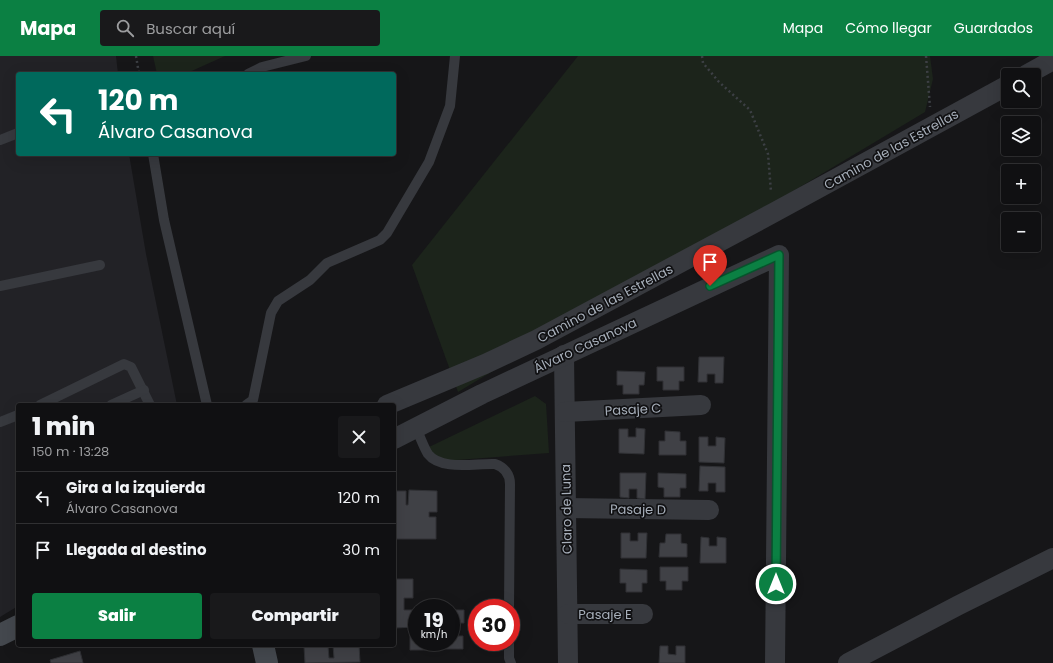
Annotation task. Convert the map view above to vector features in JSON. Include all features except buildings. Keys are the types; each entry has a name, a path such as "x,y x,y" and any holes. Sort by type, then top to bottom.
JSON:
{"street":[{"path":"1039,68 1053,60"},
{"name":"Camino de las Estrellas","path":"392,403 485,364 536,340 1001,89"},
{"name":"Álvaro Casanova","path":"396,438 482,394 779,255 775,663"},
{"name":"Claro de Luna","path":"564,355 568,663"},
{"name":"Pasaje C","path":"565,412 701,405"},
{"name":"Pasaje D","path":"566,508 709,510"},
{"path":"848,663 1053,558"},
{"name":"Pasaje E","path":"568,614 642,614"},
{"path":"0,635 16,627"},
{"path":"263,647 267,663"}],"lane":[{"path":"252,72 262,67 306,56"},
{"path":"249,403 253,400 271,313 278,301 310,280 327,263 380,240 387,233 429,162 450,106 455,56"},
{"path":"0,140 16,134"},
{"path":"153,156 164,220 207,403"},
{"path":"0,286 100,265"},
{"path":"44,403 124,364 131,367 144,390 149,403"},
{"path":"115,403 144,390"},
{"path":"0,422 16,416"},
{"path":"416,428 428,454 440,463 453,465 495,464 501,466 508,474 510,484 509,599"},
{"path":"509,651 511,663"}],"path":[{"path":"136,56 139,72"},
{"path":"702,56 703,63 719,82 750,110 768,154 773,213"},
{"path":"926,56 931,127"}],"shaded area":[{"path":"0,56 116,56 118,72 16,72 16,156 129,156 146,254 177,403 16,403 16,607 0,617"},
{"path":"153,56 225,56 189,72 157,72"},
{"path":"578,56 930,56 933,79 925,112 458,392 412,265"},
{"path":"535,396 546,404 549,453 443,461 432,455 429,447"}],"route":[{"path":"710,286 779,255 776,584"}]}
